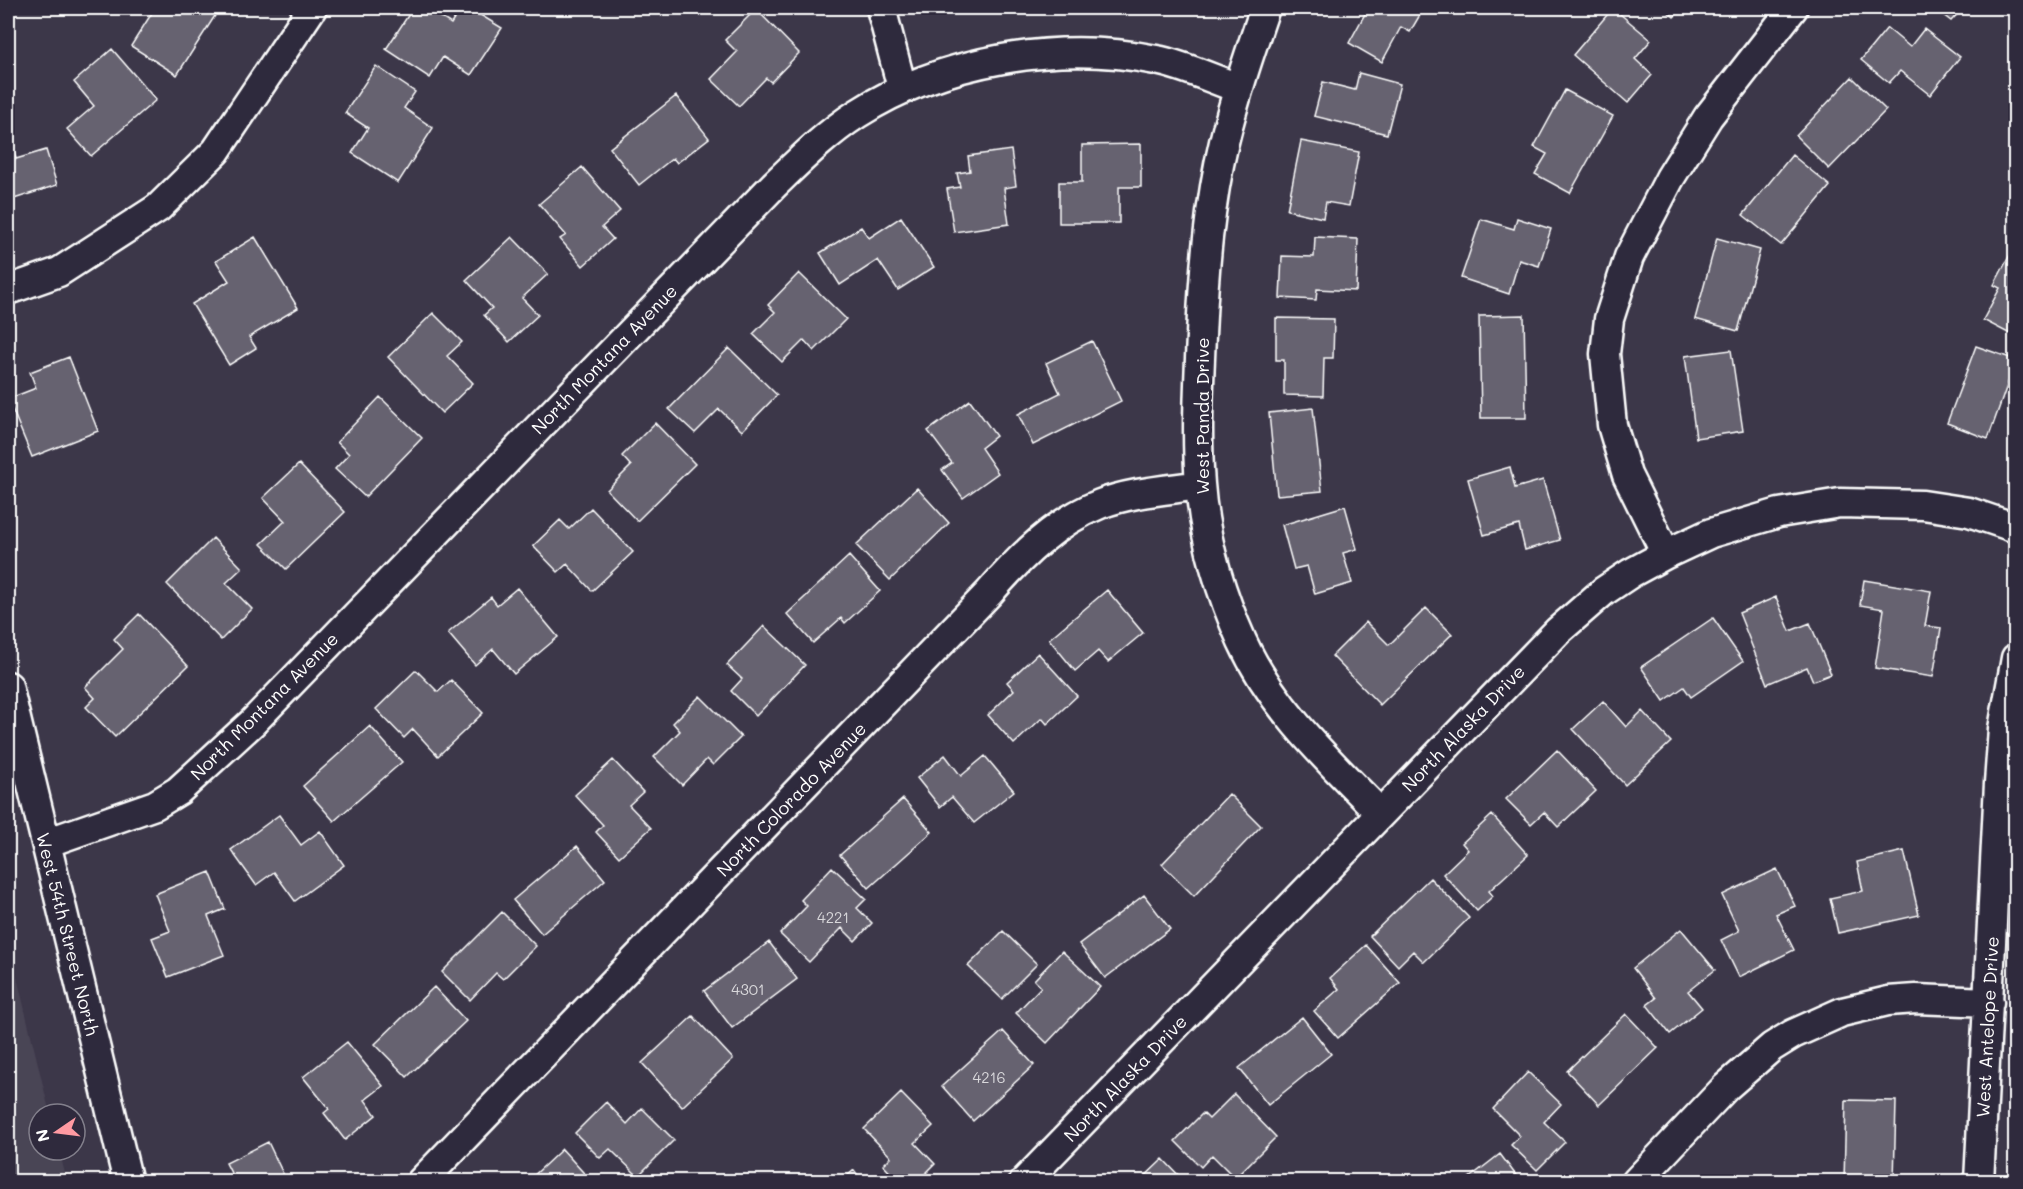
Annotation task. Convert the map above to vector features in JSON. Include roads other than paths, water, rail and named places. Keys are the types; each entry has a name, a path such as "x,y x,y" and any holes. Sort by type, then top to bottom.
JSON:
{"street":[{"path":"8,290 59,272 158,208 216,151 312,8"},
{"path":"881,8 902,88"},
{"name":"West Panda Drive","path":"1265,8 1238,88 1224,144 1208,233 1199,392 1200,485 1209,544 1223,592 1242,642 1271,692 1303,734 1380,813"},
{"path":"1666,554 1627,475 1612,425 1605,354 1609,319 1629,257 1670,178 1708,117 1793,8"},
{"name":"North Montana Avenue","path":"46,843 155,805 178,791 252,723 774,185 818,143 846,122 902,88 983,62 1046,53 1105,52 1158,60 1238,88"},
{"name":"North Colorado Avenue","path":"421,1182 1030,549 1046,535 1071,519 1101,504 1142,493 1200,485"},
{"name":"North Alaska Drive","path":"1024,1182 1558,631 1604,591 1631,573 1710,533 1768,516 1840,503 1923,505 1970,512 2016,528"},
{"name":"West Antelope Drive","path":"1979,1182 1999,783 2003,729 2016,658"},
{"name":"West 54th Street North","path":"8,686 128,1182"},
{"path":"1636,1182 1726,1087 1772,1047 1792,1034 1842,1012 1888,1001 1916,999 1989,1002"}]}
